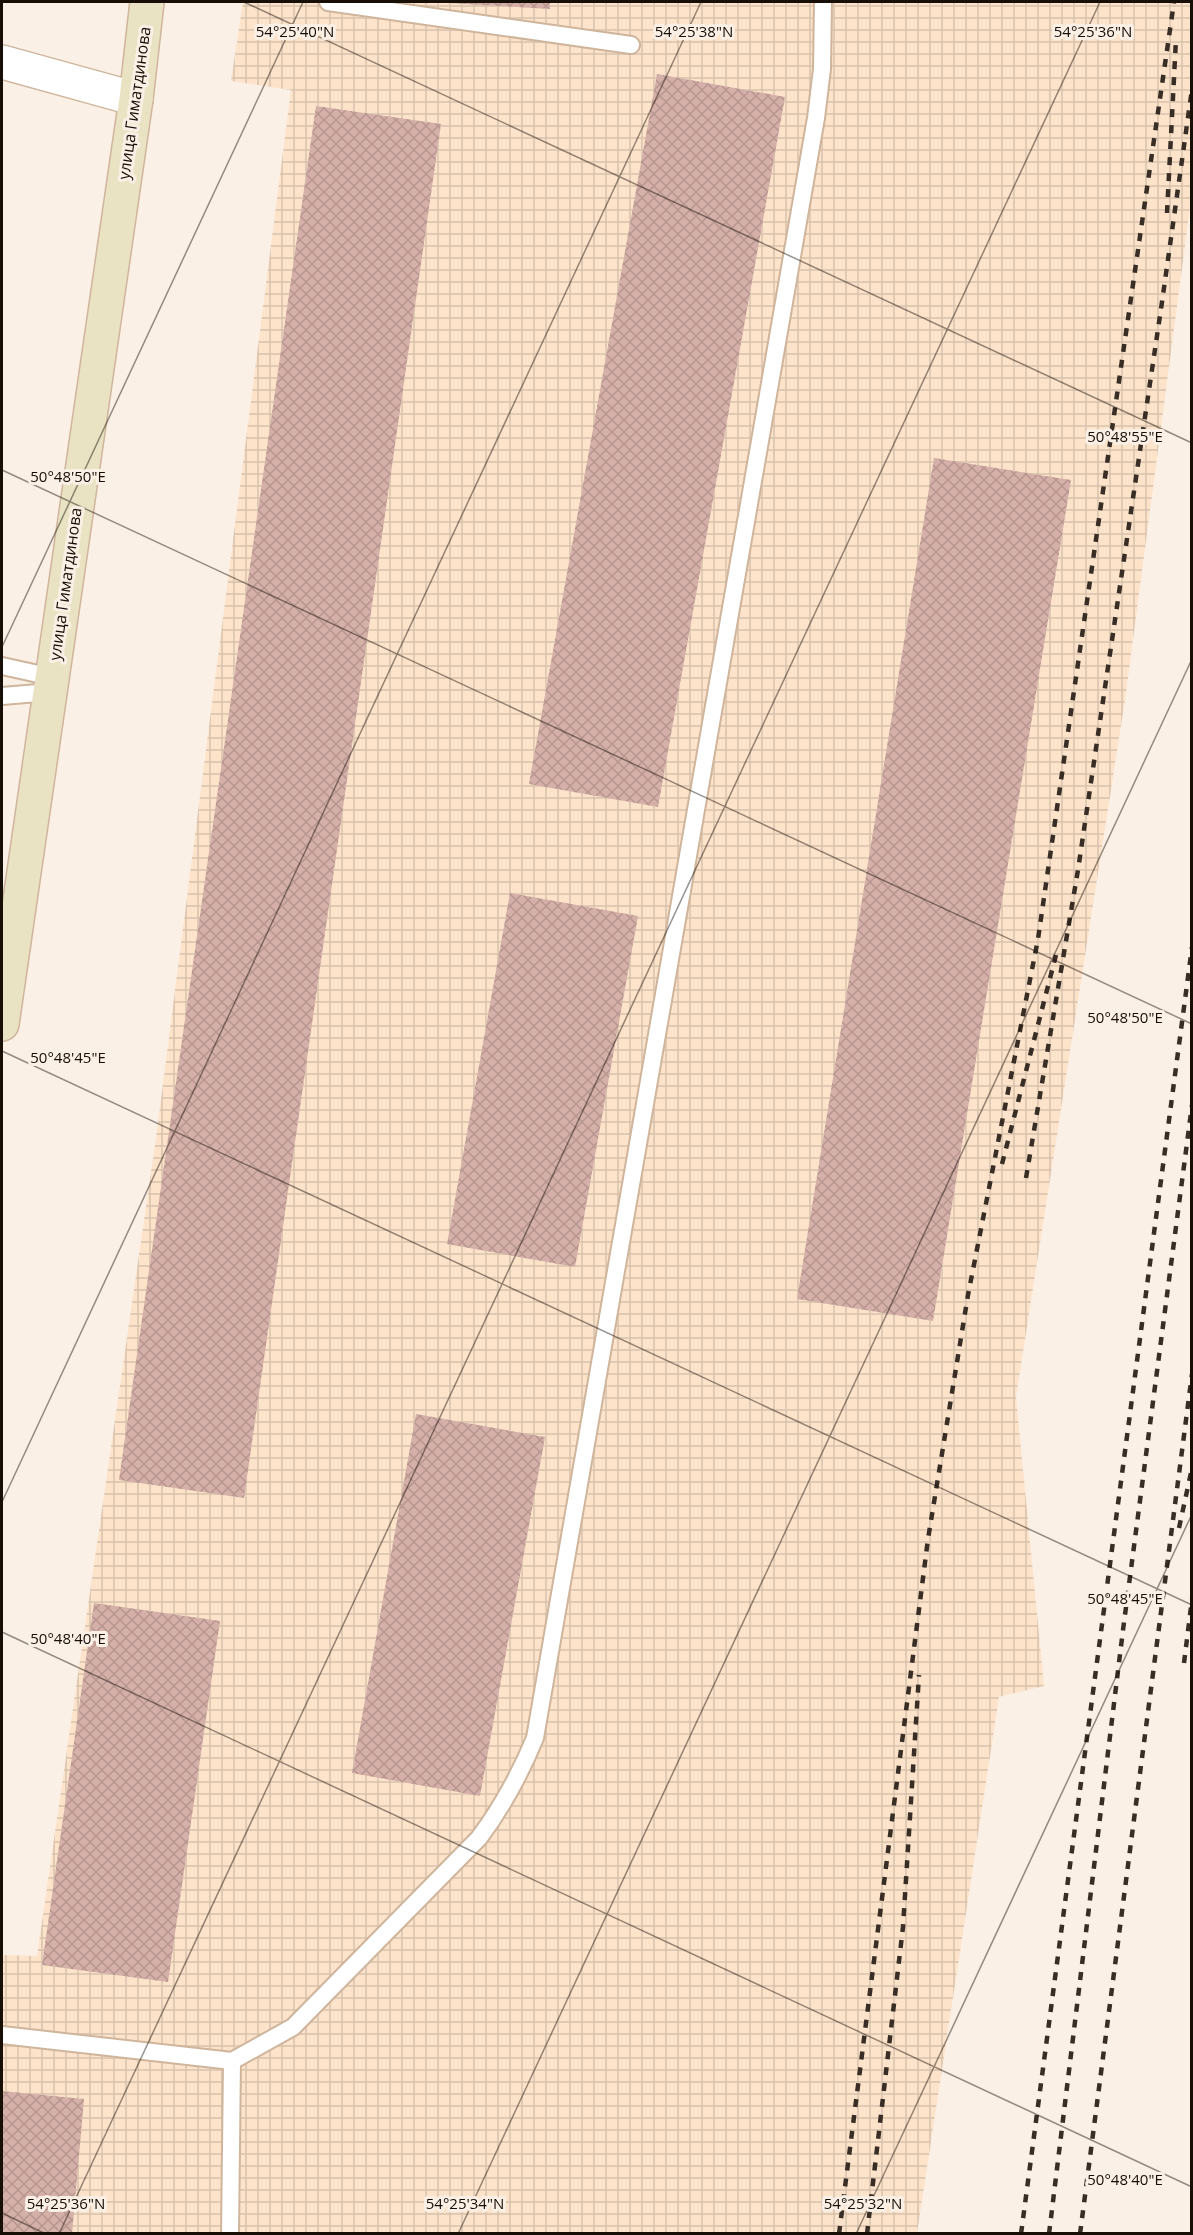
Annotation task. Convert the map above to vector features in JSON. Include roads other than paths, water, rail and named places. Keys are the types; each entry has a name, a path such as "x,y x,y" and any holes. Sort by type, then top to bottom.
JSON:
{"main road":[{"name":"улица Гиматдинова","path":"2,1023 136,99 147,2"}],"street":[{"path":"2,63 136,99"}],"lane":[{"path":"328,2 631,45"},
{"path":"2,2035 232,2061 293,2027 479,1838 500,1810 520,1776 535,1738 816,118 822,69 823,2"},
{"path":"2,666 51,685"},
{"path":"2,696 51,685"},
{"path":"232,2061 233,2232"}],"railway":[{"path":"839,2234 928,1539 968,1295 1038,939 1174,2"},
{"path":"1167,213 1176,39"},
{"path":"1026,1178 1078,870 1192,89"},
{"path":"1021,2234 1192,947"},
{"path":"1002,1164 1056,955"},
{"path":"1049,2234 1123,1630 1192,1105"},
{"path":"1080,2234 1192,1374"},
{"path":"1179,1528 1192,1468"},
{"path":"1184,1663 1192,1599"},
{"path":"867,2234 903,1927 919,1675"}]}
